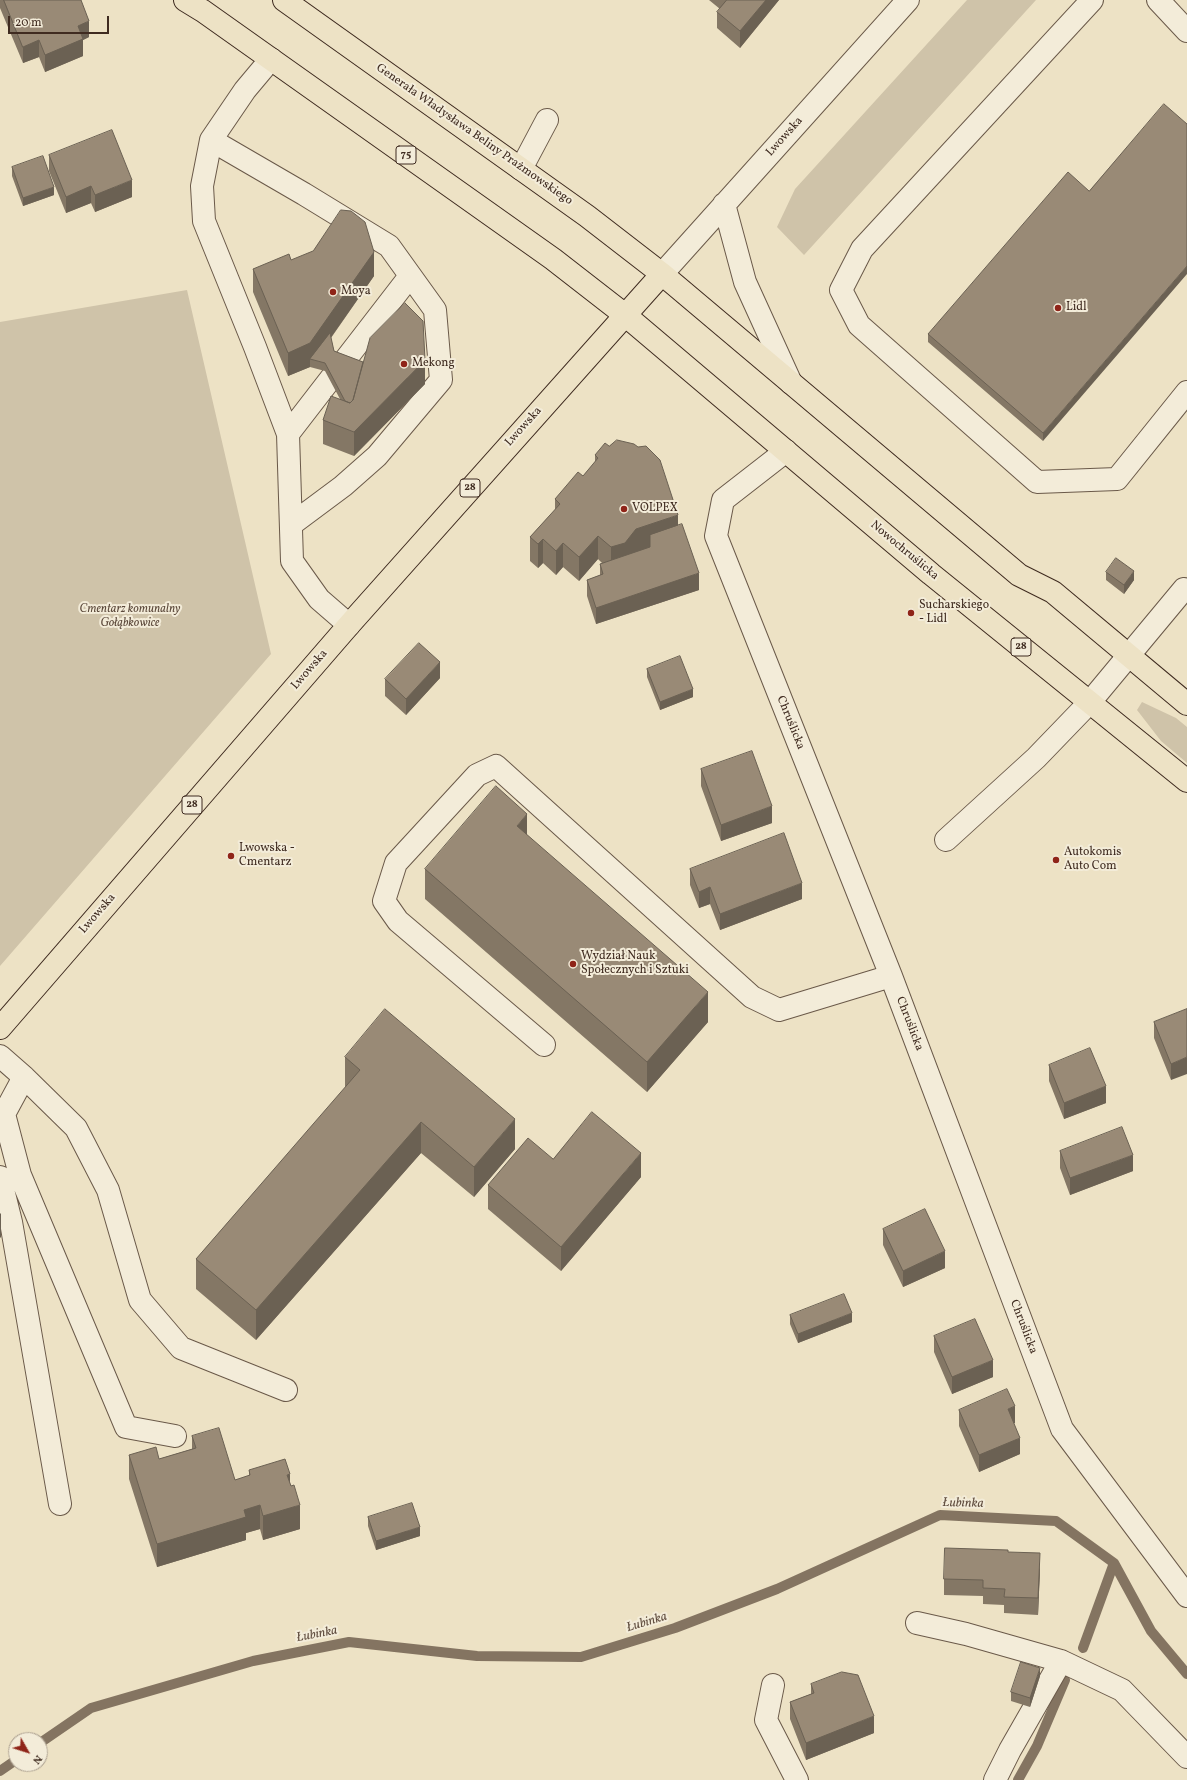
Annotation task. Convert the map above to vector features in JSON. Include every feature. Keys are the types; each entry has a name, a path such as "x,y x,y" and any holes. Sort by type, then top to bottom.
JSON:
{"main road":[{"name":"75","path":"185,0 203,11 547,255 624,315"},
{"name":"Generała Władysława Beliny Prażmowskiego","path":"284,0 587,216 662,274"},
{"name":"28","path":"624,315 662,274"},
{"path":"662,274 1019,575 1053,592 1187,704"},
{"name":"Nowochruślicka","path":"624,315 931,574 1187,781"},
{"name":"Lwowska","path":"0,1028 349,625 624,315"}],"street":[{"name":"Lwowska","path":"662,274 908,0"},
{"path":"1092,0 862,249 840,290 859,325 1037,482 1117,479 1187,392"},
{"path":"1158,0 1187,31"},
{"path":"271,59 245,90 211,140 202,186 204,221 255,347 288,434 292,561 319,599 349,625"},
{"path":"521,169 547,120"},
{"path":"211,140 389,246 435,310 441,380 377,456 343,486 292,524"},
{"path":"724,204 746,282 791,383"},
{"path":"288,434 410,276"},
{"name":"Chruślicka","path":"786,451 723,500 716,536 891,976 1062,1429 1187,1596"},
{"path":"946,840 1036,758 1090,702 1184,589"},
{"path":"544,1045 398,921 384,901 396,863 477,775 496,766 752,997 779,1010 891,976"},
{"path":"0,1056 24,1077 76,1128 108,1190 140,1300 181,1348 286,1390"},
{"path":"24,1077 4,1114 6,1154 20,1175 126,1427 175,1436"},
{"path":"0,1177 12,1222 60,1504"},
{"path":"917,1623 966,1634 1061,1662 1122,1690 1187,1757"},
{"path":"995,1780 1010,1750 1061,1662"},
{"path":"772,1685 766,1720 797,1780"}],"green space":[{"path":"967,0 1036,0 804,255 777,227 795,189"},
{"name":"Cmentarz komunalny Gołąbkowice","path":"187,290 271,654 0,966 0,322"},
{"path":"1142,702 1176,718 1187,727 1187,763 1161,741 1137,710"}],"building":[{"path":"4,0 81,0 89,21 78,26 83,39 45,55 39,40 23,47"},
{"path":"727,0 766,0 740,31 717,12"},
{"name":"Lidl","path":"1164,104 1187,124 1187,266 1043,433 928,334 1068,172 1089,191"},
{"path":"112,130 132,180 95,195 91,186 66,197 49,155"},
{"path":"43,156 54,187 23,198 12,167"},
{"path":"341,210 351,211 365,222 374,252 310,343 288,353 253,269 289,254 291,260 313,251"},
{"path":"405,303 423,321 425,360 354,432 323,420 331,396 350,403 353,400 370,338"},
{"path":"330,333 334,351 363,362 353,400 350,403 345,401 325,363 310,359"},
{"path":"617,440 634,444 638,447 646,446 660,460 678,515 636,529 625,543 611,547 598,536 579,557 563,543 556,551 543,539 538,544 530,537 560,504 555,499 578,472 583,476 598,458 595,455 605,443 609,446"},
{"path":"682,524 699,573 596,608 587,580 603,574 600,564 650,547 650,535"},
{"path":"1116,558 1134,571 1124,585 1106,572"},
{"path":"419,643 440,662 406,699 385,679"},
{"path":"680,656 693,689 660,702 647,669"},
{"path":"752,751 772,806 721,825 701,769"},
{"path":"496,786 527,814 517,826 708,992 647,1062 425,869"},
{"path":"784,833 802,883 720,914 710,887 699,892 690,869"},
{"path":"385,1009 515,1119 474,1167 421,1122 256,1310 196,1259 360,1070 345,1057"},
{"path":"1187,1009 1187,1057 1171,1064 1154,1022"},
{"path":"1090,1048 1106,1086 1064,1103 1049,1065"},
{"path":"592,1112 641,1153 561,1247 488,1185 528,1138 553,1159"},
{"path":"1122,1127 1133,1155 1070,1178 1060,1151"},
{"path":"925,1209 945,1251 903,1271 883,1229"},
{"path":"844,1294 852,1313 798,1334 790,1315"},
{"path":"975,1319 993,1360 952,1377 934,1336"},
{"path":"1007,1389 1015,1406 1008,1409 1020,1438 979,1455 959,1410"},
{"path":"219,1428 235,1480 250,1475 249,1470 285,1459 290,1474 287,1475 291,1486 294,1485 300,1505 263,1516 260,1505 244,1510 246,1517 157,1544 129,1455 156,1447 159,1459 196,1448 192,1436"},
{"path":"412,1503 420,1527 376,1541 368,1517"},
{"path":"945,1548 1008,1550 1008,1552 1040,1553 1038,1598 1004,1597 1005,1589 983,1588 983,1580 944,1579"},
{"path":"1021,1662 1040,1668 1030,1698 1011,1692"},
{"path":"842,1672 858,1675 874,1716 806,1743 790,1702 814,1693 811,1684"}],"waterway":[{"name":"Łubinka","path":"48,1738 91,1708 253,1661 349,1642 477,1656 581,1657 675,1628 777,1589 940,1515 1056,1521 1114,1563 1151,1631 1187,1674"},
{"path":"1083,1648 1114,1563"},
{"path":"1018,1780 1037,1746 1065,1680"},
{"name":"Łubinka","path":"0,1771 8,1766"}],"place":[{"name":"Moya","path":"333,292"},
{"name":"Lidl","path":"1058,308"},
{"name":"Mekong","path":"404,364"},
{"name":"VOLPEX","path":"624,509"},
{"name":"Sucharskiego - Lidl","path":"911,613"},
{"name":"Lwowska - Cmentarz","path":"231,856"},
{"name":"Autokomis Auto Com","path":"1056,860"},
{"name":"Wydział Nauk Społecznych i Sztuki","path":"573,964"}]}
